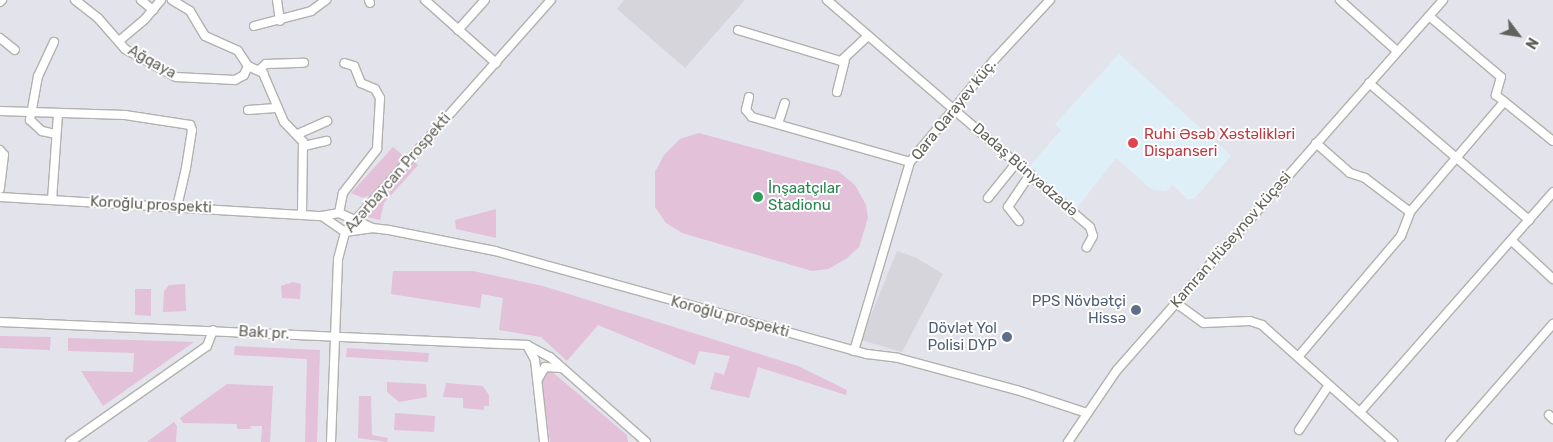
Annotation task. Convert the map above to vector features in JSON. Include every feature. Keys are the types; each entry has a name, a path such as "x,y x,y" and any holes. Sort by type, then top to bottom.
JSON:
{"street":[{"name":"Ağqaya","path":"75,0 98,18 127,52 182,79 240,79 248,66"},
{"path":"140,0 152,10"},
{"path":"119,41 161,0"},
{"path":"172,0 183,2 205,36 238,51 248,66 259,70 270,88 276,108 284,122 298,134 304,146 302,215"},
{"path":"277,0 280,21"},
{"path":"254,26 280,21 311,11 326,0"},
{"path":"425,0 496,63"},
{"path":"458,30 485,0"},
{"name":"Azərbaycan Prospekti","path":"331,442 338,260 345,232 551,0"},
{"name":"Qara Qarayev küç.","path":"854,351 910,162 954,108 1050,0"},
{"path":"1340,0 1397,51"},
{"name":"Kamran Hüseynov küçəsi","path":"1068,442 1117,370 1443,0"},
{"name":"Dadaş Bünyadzadə","path":"833,2 868,36 954,108 1094,232 1087,248"},
{"path":"1429,16 1501,77 1496,95 1553,141"},
{"path":"738,30 845,61"},
{"path":"837,92 845,61 868,36"},
{"path":"0,38 15,50"},
{"path":"54,42 38,76 31,113 33,124 42,131 55,134"},
{"path":"259,70 266,64 304,63"},
{"path":"344,63 354,66 361,83 376,89 380,98 376,149 343,193 339,213 356,219 372,228"},
{"path":"1369,83 1529,220"},
{"path":"749,97 747,113 778,124 910,162"},
{"path":"1298,357 1401,236 1410,212 1504,102"},
{"path":"778,124 785,103"},
{"path":"248,110 276,108"},
{"path":"0,112 58,115 126,115 190,125 192,130 188,158 177,207"},
{"path":"52,200 55,134 58,115"},
{"path":"298,134 327,121"},
{"path":"304,146 326,142"},
{"path":"1316,143 1350,173 1364,178 1410,212"},
{"path":"0,150 4,155 0,190"},
{"path":"988,198 1016,162"},
{"path":"1019,221 1008,207 1030,174"},
{"path":"1360,412 1553,192"},
{"name":"Koroğlu prospekti","path":"0,197 322,216 339,213"},
{"path":"322,216 345,232 372,228"},
{"name":"Koroğlu prospekti","path":"372,228 496,252 854,351 898,358 1017,390 1087,414"},
{"path":"1512,241 1553,279"},
{"path":"1176,303 1204,324 1256,322 1393,442"},
{"name":"Bakı pr.","path":"0,322 527,345"},
{"path":"1450,442 1553,324"},
{"path":"70,442 207,346 212,330"},
{"path":"527,345 550,357 628,429 646,442"},
{"path":"527,345 534,355 544,442"},
{"path":"537,382 545,367 563,369"},
{"path":"1299,430 1329,385"},
{"path":"628,429 633,442"}],"shaded area":[{"path":"624,0 745,0 685,68 617,9"},
{"name":"Ruhi Əsəb Xəstəlikləri Dispanseri","path":"1119,54 1231,156 1194,199 1187,199 1173,185 1166,191 1151,189 1116,158 1076,209 1029,167 1061,130 1055,124"},
{"name":"İnşaatçılar Stadionu","path":"699,133 838,171 855,185 866,205 868,218 859,247 846,259 828,269 812,271 682,233 666,223 655,207 655,172 664,155 680,139"},
{"path":"393,147 405,157 371,195 363,198 351,193"},
{"path":"415,162 418,165 384,203 380,220 367,217"},
{"path":"496,209 496,238 456,229 455,220"},
{"path":"897,251 915,257 943,274 902,352 861,340"},
{"path":"393,271 473,271 543,286 798,366 847,390 846,395 758,367 749,398 710,389 715,372 724,375 730,356 699,351 695,365 598,325 567,361 541,337 499,330 503,298 482,294 480,308 391,294"},
{"path":"293,282 301,284 300,299 282,298 281,286"},
{"path":"185,284 186,311 163,312 164,291 169,285"},
{"path":"135,289 151,289 151,316 135,315"},
{"path":"0,336 51,337 50,350 0,348"},
{"path":"68,338 194,342 103,406 81,371 133,372 134,353 68,351"},
{"path":"235,346 320,350 317,442 305,442 307,359 234,355"},
{"path":"347,348 429,353 428,362 346,357"},
{"path":"551,371 627,435 628,442 550,442 542,382 545,374"},
{"path":"387,382 426,384 427,397 399,402 387,392"},
{"path":"446,383 483,386 489,395 489,406 484,406 484,410 463,408 463,398 443,397"},
{"path":"227,384 273,386 270,442 261,442 262,426 251,426 250,429 237,429 237,424 183,423 180,418"},
{"path":"359,396 371,396 372,435 388,438 387,442 358,438"},
{"path":"395,413 435,416 434,432 394,430"},
{"path":"174,422 177,426 176,442 147,442"}],"place":[{"name":"Ruhi Əsəb Xəstəlikləri Dispanseri","path":"1133,143"},
{"name":"İnşaatçılar Stadionu","path":"758,197"},
{"name":"PPS Növbətçi Hissə","path":"1136,310"},
{"name":"Dövlət Yol Polisi DYP","path":"1007,337"}]}
